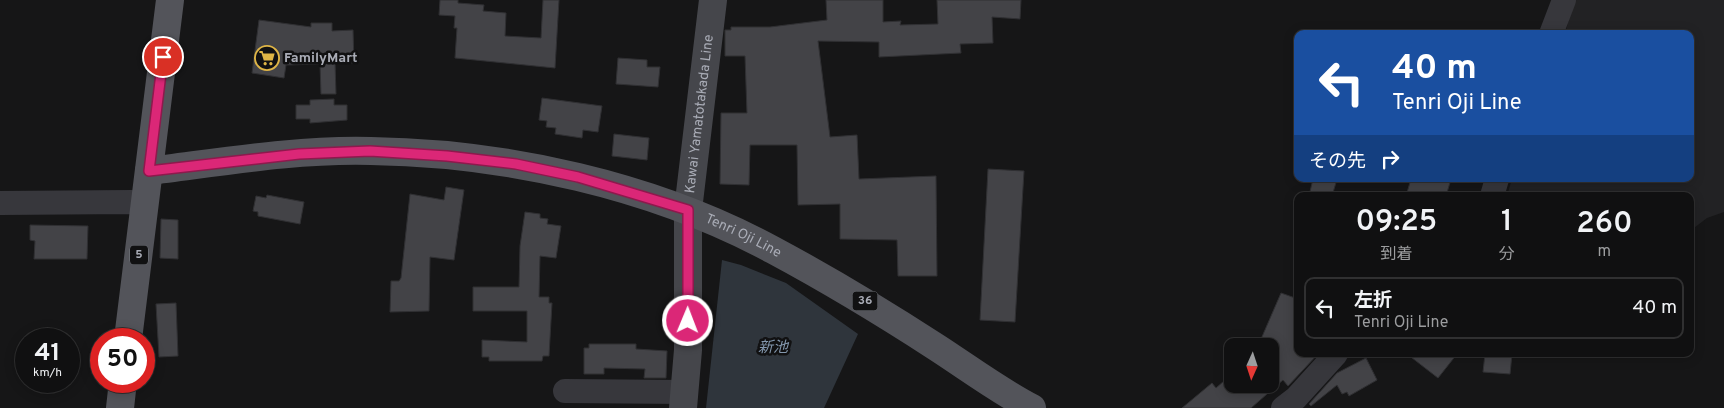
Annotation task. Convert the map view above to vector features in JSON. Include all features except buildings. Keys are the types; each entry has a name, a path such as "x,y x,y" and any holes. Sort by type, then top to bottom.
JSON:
{"main road":[{"name":"5","path":"129,328 170,0"},
{"name":"Kawai Yamatotakada Line","path":"684,400 689,306 688,210 713,0"},
{"name":"Tenri Oji Line","path":"149,171 299,154 370,151 447,156 516,164 578,177 688,210 770,248 857,296 1032,408"},
{"path":"120,408 122,393"}],"street":[{"path":"1552,30 1564,0"},
{"path":"0,203 130,202 145,204"},
{"path":"1283,408 1296,398 1333,357"},
{"path":"565,391 684,400"}],"shaded area":[{"path":"1574,0 1724,0 1724,212 1707,218 1694,228 1694,192 1508,192 1511,182 1694,182 1694,30 1566,30"}],"water":[{"name":"新池","path":"722,260 741,265 786,283 858,334 824,408 706,408"}],"place":[{"name":"FamilyMart","path":"267,58"}],"route":[{"path":"163,57 149,171 299,154 370,151 447,156 516,164 578,177 688,210 688,321"}]}
